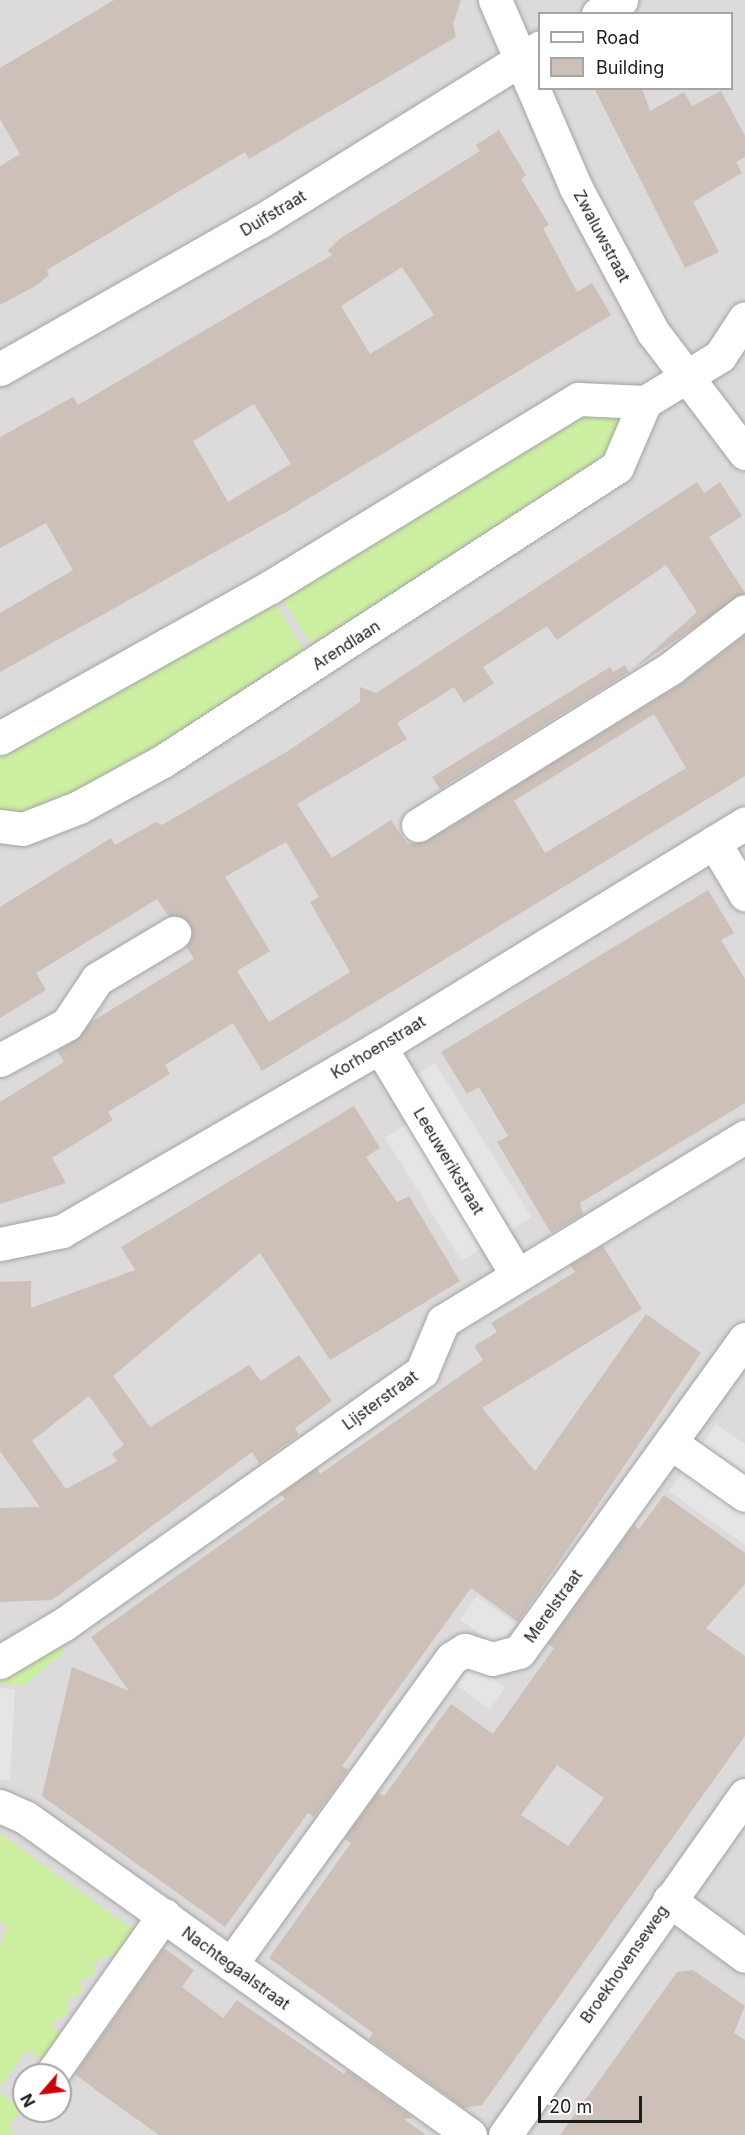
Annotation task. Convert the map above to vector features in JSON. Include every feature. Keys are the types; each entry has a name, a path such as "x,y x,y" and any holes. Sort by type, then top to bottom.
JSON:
{"street":[{"name":"Zwaluwstraat","path":"495,0 528,54 538,82"},
{"path":"601,12 621,0"},
{"name":"Duifstraat","path":"0,369 261,220 528,54"},
{"name":"Zwaluwstraat","path":"541,90 576,188 653,332 745,453"},
{"path":"0,738 270,587 578,399 645,402 687,377 733,355 745,318"},
{"name":"Arendlaan","path":"0,826 23,829 79,807 163,761 607,474 617,467 639,426 645,402"},
{"path":"418,825 671,668 745,611"},
{"name":"Korhoenstraat","path":"0,1244 62,1231 380,1047 745,823"},
{"path":"714,842 745,894"},
{"path":"0,1060 67,1024 97,979 174,933"},
{"name":"Leeuwerikstraat","path":"380,1047 517,1275"},
{"name":"Lijsterstraat","path":"0,1662 64,1624 422,1371 443,1321 745,1137"},
{"name":"Merelstraat","path":"231,1964 452,1658 465,1650 478,1650 492,1659 519,1652 745,1340"},
{"path":"671,1443 745,1495"},
{"name":"Broekhovenseweg","path":"505,2135 745,1795"},
{"name":"Nachtegaalstraat","path":"0,1806 25,1817 470,2135"},
{"path":"669,1900 745,1956"},
{"path":"59,2063 164,1915"}],"shaded area":[{"path":"0,0 745,0 745,2135 0,2135"},
{"path":"435,1063 531,1217 511,1230 415,1076"},
{"path":"407,1124 484,1247 462,1261 385,1138"},
{"path":"716,1424 745,1444 745,1545 669,1491"},
{"path":"477,1596 515,1624 498,1647 460,1619"},
{"path":"472,1663 505,1687 489,1709 456,1685"},
{"path":"0,1688 15,1689 10,1781 0,1780"}],"green space":[{"path":"624,414 611,455 317,653 278,593 572,416"},
{"path":"271,597 309,657 213,720 33,815 0,815 0,752"},
{"path":"61,1643 64,1652 25,1685 0,1684 0,1678"},
{"path":"0,1834 135,1931 132,1946 93,1963 96,1974 80,1981 82,1993 66,2002 69,2014 52,2022 56,2033 68,2029 46,2062 27,2050 18,2063 12,2063 12,2071 0,2087 0,1948 7,1925 0,1922"},
{"path":"0,2093 12,2102 12,2122 8,2127 15,2135 0,2135"}],"building":[{"path":"114,0 461,0 453,24 456,37 249,159 245,152 47,270 49,275 37,285 0,305 0,166 20,154 0,119 0,68"},
{"path":"595,90 643,90 650,111 684,92 692,106 721,91 745,136 745,157 736,162 742,173 693,202 719,252 685,268"},
{"path":"499,130 526,175 521,179 549,225 543,228 577,292 592,283 611,315 288,511 0,672 0,613 73,570 46,523 0,548 0,437 73,397 78,405 332,255 328,250 341,238 480,151 476,145","holes":["402,267 434,315 370,354 341,306","254,404 291,464 228,502 193,441"]},
{"path":"697,482 704,493 720,482 742,516 709,537 745,593 633,669 697,612 666,565 557,640 547,626 483,667 494,683 464,703 454,687 397,723 407,739 297,804 332,858 391,820 407,844 427,841 681,684 745,635 745,776 262,1071 233,1023 165,1065 170,1074 108,1112 113,1120 52,1158 66,1183 0,1204 0,1102 64,1062 57,1051 76,1040 91,1022 194,959 186,946 193,933 190,923 168,916 157,899 36,973 46,990 0,1018 0,907 111,838 115,845 156,822 162,825 288,751 360,702 360,687 376,693","holes":["654,714 686,768 545,853 514,801","286,842 319,897 310,902 350,972 269,1022 237,971 270,951 225,877"]},
{"path":"625,665 629,672 440,789 432,777 610,667 613,672"},
{"path":"708,890 734,933 721,940 745,979 745,1103 580,1203 583,1214 551,1233 497,1142 508,1136 479,1087 467,1094 441,1052"},
{"path":"354,1106 380,1148 366,1157 397,1202 409,1196 460,1281 330,1360 260,1253 113,1376 150,1427 249,1365 261,1381 299,1355 332,1401 295,1428 299,1435 259,1463 252,1452 52,1600 0,1602 0,1508 40,1507 0,1451 0,1282 31,1281 31,1308 135,1270 121,1247","holes":["89,1396 124,1445 112,1454 118,1461 66,1489 32,1441"]},
{"path":"603,1246 642,1309 482,1408 535,1471 646,1314 701,1353 518,1622 471,1588 342,1766 348,1770 314,1817 308,1813 225,1927 42,1796 72,1667 129,1691 91,1637 285,1499 281,1494 317,1468 320,1474 483,1360 474,1346 497,1332 491,1323 575,1272 570,1265"},
{"path":"664,1495 745,1553 745,1584 706,1628 745,1656 745,1736 482,2105 464,2108 369,2039 373,2033 269,1958 351,1843 344,1839 378,1792 384,1796 451,1704 493,1734 554,1648 548,1644 634,1525 639,1529","holes":["557,1765 604,1798 568,1846 521,1815"]},
{"path":"164,1948 194,1970 182,1987 223,2018 237,2000 344,2074 347,2070 413,2118 404,2119 426,2135 159,2135 100,2093 75,2074"},
{"path":"693,1970 745,2006 734,2033 745,2040 745,2135 560,2135 677,1972"}]}
